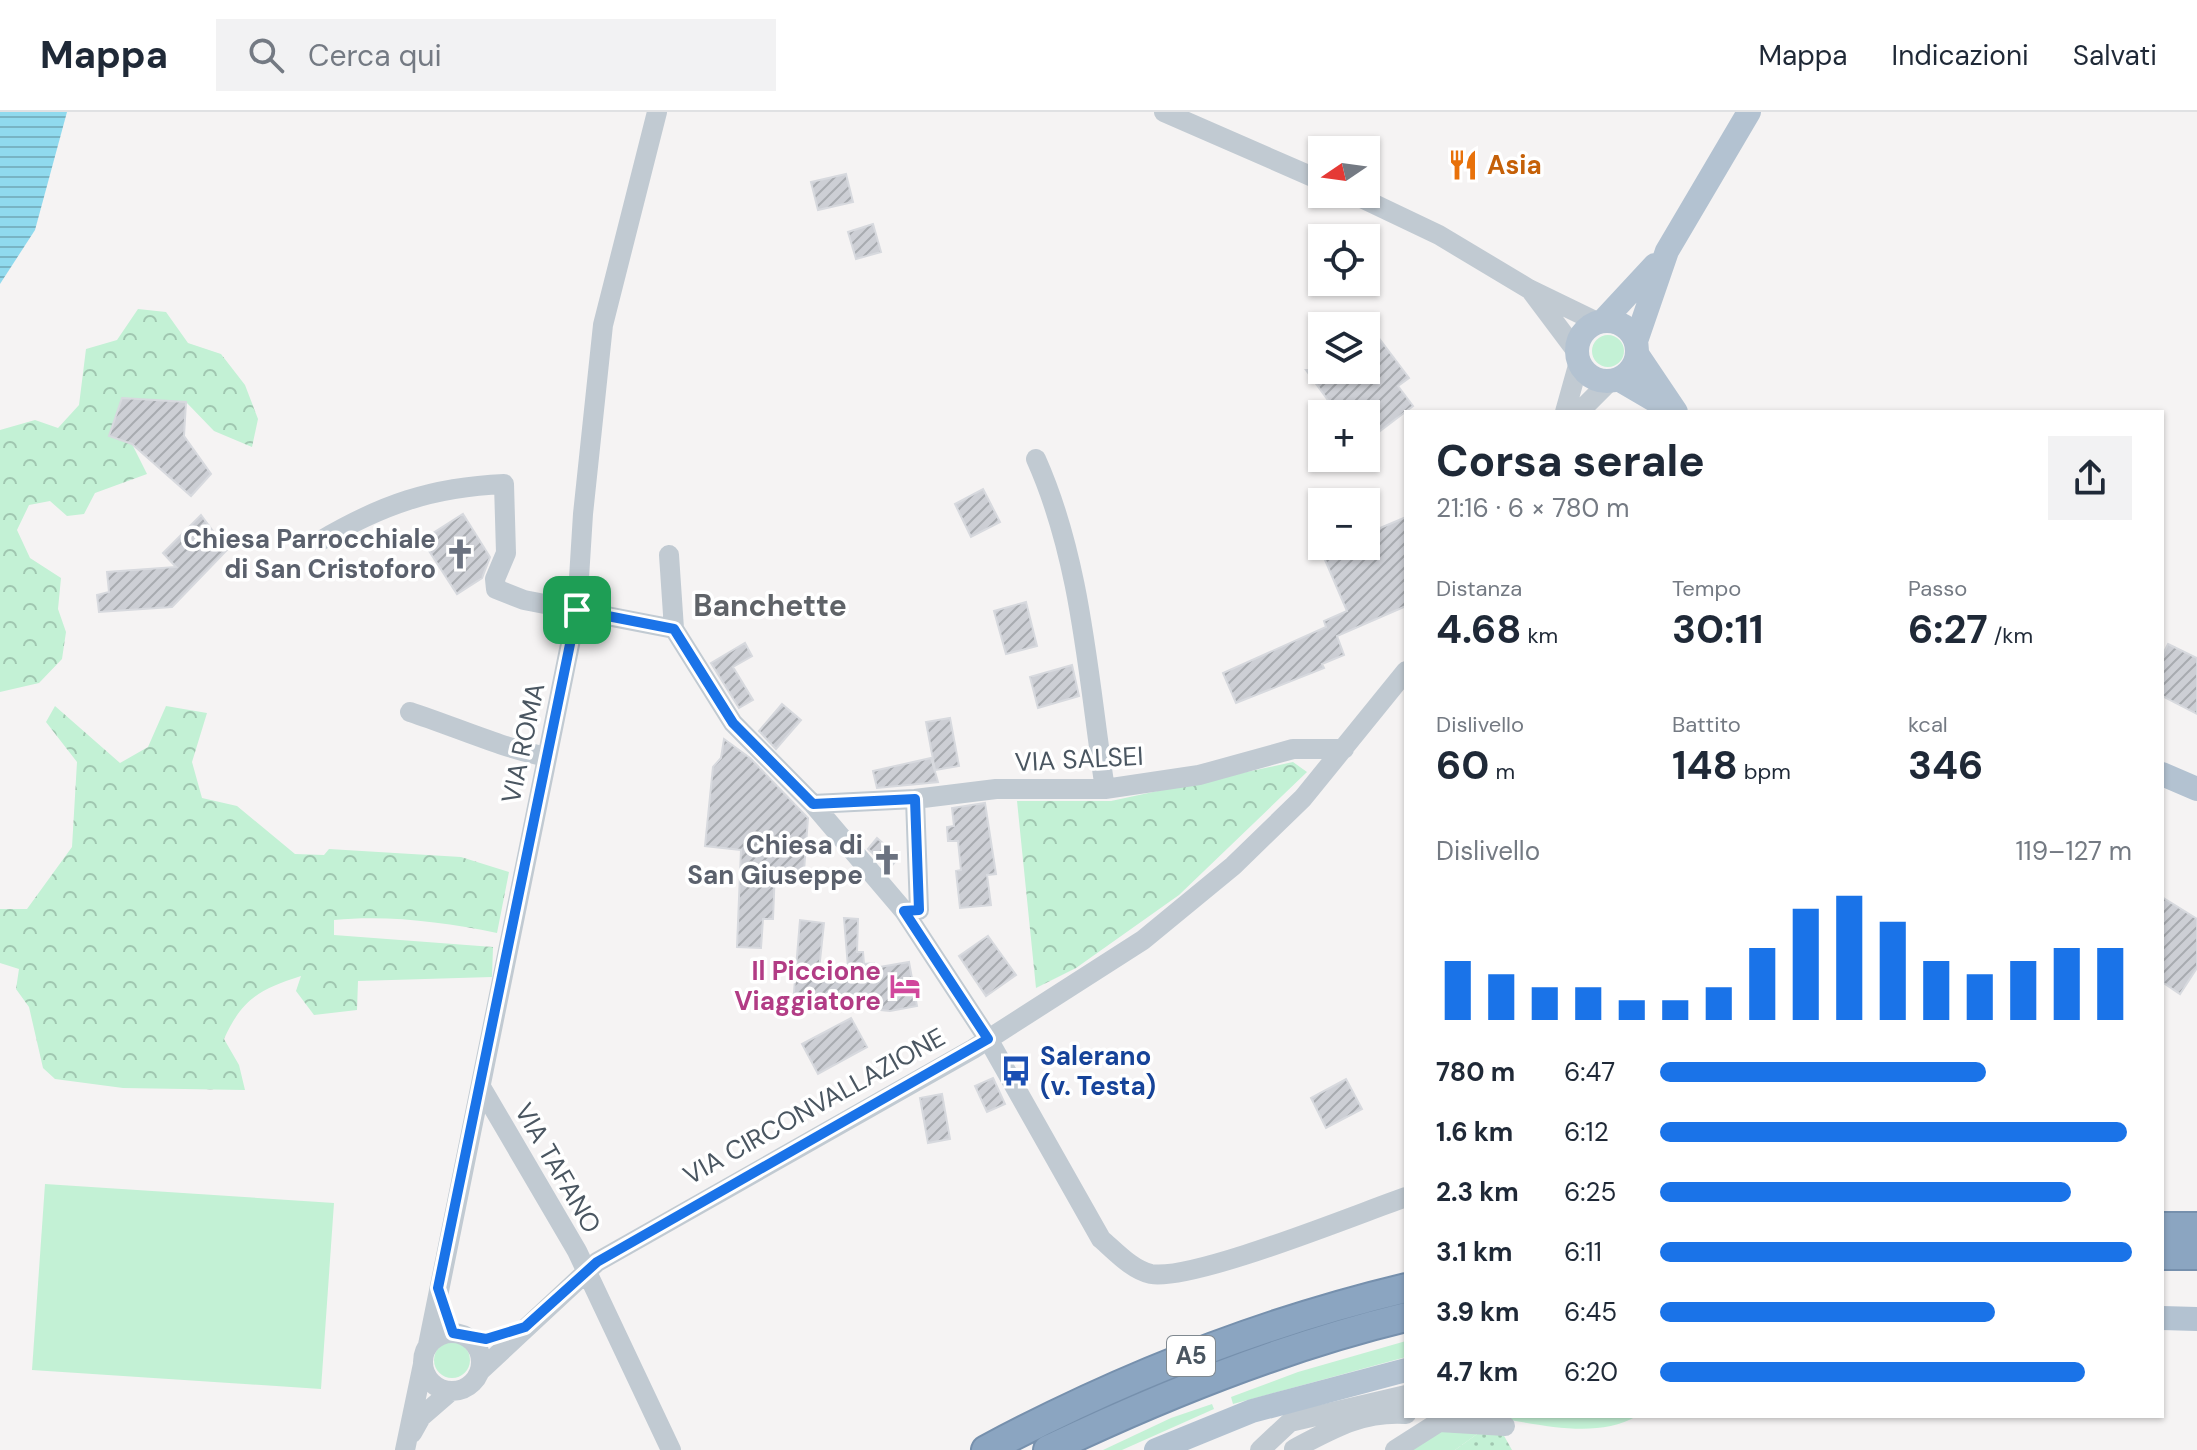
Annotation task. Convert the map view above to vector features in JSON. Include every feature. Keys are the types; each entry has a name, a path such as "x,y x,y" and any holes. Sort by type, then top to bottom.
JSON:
{"highway":[{"path":"2164,1227 2197,1227"},
{"path":"2164,1255 2197,1255"},
{"name":"A5","path":"986,1450 1038,1423 1177,1361 1304,1316 1404,1289"},
{"name":"A5","path":"1048,1450 1113,1419 1243,1366 1310,1343 1404,1318"}],"main road":[{"path":"1671,410 1614,380 1591,377 1578,357 1583,333 1600,322 1667,251 1749,112"},
{"path":"1614,380 1634,366 1667,251"},
{"path":"1600,322 1619,323 1674,410"},
{"path":"2164,775 2197,789"},
{"path":"2164,1318 2197,1319"},
{"path":"1156,1450 1252,1411 1404,1371"}],"street":[{"name":"VIA ROMA","path":"405,1447 577,610 583,514 603,325 657,112"},
{"path":"1164,112 1308,175"},
{"path":"1380,207 1439,235 1529,289 1600,322"},
{"path":"1529,289 1578,357 1565,410"},
{"path":"1581,410 1614,380"},
{"path":"1036,459 1057,506 1068,549 1105,789"},
{"path":"320,541 389,504 463,486 504,484 506,553 495,579 496,589 524,600 674,629"},
{"path":"669,555 674,629 733,723 813,804 904,911 988,1039 1101,1239 1128,1262 1151,1274 1193,1270 1404,1198"},
{"name":"VIA CIRCONVALLAZIONE","path":"480,1371 587,1271 647,1233 988,1039 1143,940 1233,866 1303,798 1399,690"},
{"path":"410,712 475,733 504,748 547,757"},
{"name":"VIA SALSEI","path":"813,804 915,799 996,789 1105,789 1199,775 1293,749 1344,749"},
{"path":"904,911 919,910 915,799"},
{"name":"VIA TAFANO","path":"481,1087 587,1271 671,1450"},
{"path":"405,1447 421,1417 451,1391 469,1386 480,1371 479,1351 460,1334 438,1288"},
{"name":"VIA CIRCONVALLAZIONE","path":"460,1334 486,1339 525,1327"},
{"path":"451,1391 435,1385 426,1355 443,1334 460,1334"},
{"path":"1260,1450 1290,1422 1404,1395"},
{"path":"1294,1449 1346,1421 1381,1412 1404,1414"},
{"path":"1422,1418 1505,1426"},
{"path":"1395,1450 1439,1422"}],"green space":[{"path":"138,309 166,312 188,343 221,354 245,385 258,419 252,447 214,431 186,402 122,398 109,436 132,444 147,474 95,493 84,514 67,516 50,501 29,505 17,530 30,558 61,578 58,609 66,632 62,659 39,683 0,692 0,430 35,420 58,428 79,405 86,349 117,340"},
{"path":"1608,335 1620,339 1624,351 1620,363 1608,367 1596,363 1592,351 1596,339"},
{"path":"55,706 120,763 148,747 166,706 207,713 192,762 202,798 237,806 295,854 324,855 329,849 461,857 509,872 497,933 416,920 334,920 334,935 493,947 492,977 358,981 357,1010 314,1015 296,991 301,976 263,991 245,1005 224,1039 239,1065 245,1090 123,1088 55,1079 43,1068 29,1007 16,989 19,969 0,963 0,909 27,909 72,847 77,762 46,722"},
{"path":"1293,762 1307,772 1179,895 1076,968 1036,988 1017,801 1111,801"},
{"path":"45,1184 334,1203 321,1389 32,1370"},
{"path":"452,1342 465,1347 470,1360 465,1373 452,1378 439,1373 434,1360 439,1347"},
{"path":"1404,1342 1404,1358 1233,1404 1231,1397 1298,1372"},
{"path":"1212,1404 1214,1409 1122,1450 1103,1450 1171,1418"},
{"path":"1494,1418 1632,1418 1601,1428 1540,1425"},
{"path":"1444,1426 1484,1429 1455,1450 1408,1450"},
{"path":"1484,1429 1503,1434 1512,1450 1455,1450"}],"water":[{"path":"0,112 67,112 35,230 0,284"}],"building":[{"path":"846,174 853,202 818,210 811,182"},
{"path":"873,224 881,252 856,259 848,232"},
{"path":"1380,340 1409,378 1398,386 1413,406 1380,431 1380,400 1328,400 1316,384 1380,384"},
{"path":"122,398 186,402 184,436 211,474 191,496 132,444 109,436"},
{"path":"983,489 1000,522 971,537 955,504"},
{"name":"Chiesa Parrocchiale di San Cristoforo","path":"463,514 490,557 482,578 457,594 422,540"},
{"path":"201,515 227,550 172,607 99,612 97,595 109,592 107,572 176,567 163,553"},
{"path":"1404,518 1404,607 1337,636 1344,655 1322,664 1324,668 1236,703 1223,673 1326,627 1324,621 1347,611 1325,560 1380,560 1380,528"},
{"path":"1026,602 1037,646 1006,654 994,611"},
{"path":"745,643 752,656 733,667 753,700 739,708 711,663"},
{"path":"2168,644 2197,658 2197,714 2164,697 2164,652"},
{"path":"1072,665 1079,696 1038,708 1030,677"},
{"path":"782,704 801,720 776,749 759,731"},
{"path":"950,718 959,766 935,770 926,722"},
{"path":"724,739 750,758 808,818 804,871 775,869 773,919 763,919 761,948 737,947 741,850 705,846 713,767 721,758"},
{"path":"931,758 938,782 877,788 873,771"},
{"path":"985,803 996,874 987,875 991,905 960,908 956,871 961,870 958,841 948,841 947,827 954,826 952,808"},
{"name":"Chiesa di San Giuseppe","path":"877,838 899,857 889,869 868,849"},
{"path":"2164,898 2197,919 2197,968 2180,994 2164,983"},
{"path":"844,918 858,919 857,952 863,952 864,964 874,963 874,968 909,962 917,1006 890,1011 881,1010 879,1001 842,1004 845,1008 793,1004 800,920 824,923 819,970 848,967"},
{"path":"988,936 1016,975 986,996 959,956"},
{"path":"851,1018 867,1047 818,1074 802,1044"},
{"path":"993,1078 1005,1104 987,1112 975,1086"},
{"path":"1346,1079 1362,1109 1326,1128 1311,1098"},
{"path":"942,1094 950,1139 928,1143 920,1098"}],"place":[{"name":"Asia","path":"1463,165"},
{"name":"Chiesa Parrocchiale di San Cristoforo","path":"460,554"},
{"name":"Chiesa di San Giuseppe","path":"887,860"},
{"name":"Il Piccione Viaggiatore","path":"905,986"},
{"name":"Salerano (v. Testa)","path":"1016,1071"}],"district":[{"name":"Banchette","path":"770,606"}],"route":[{"path":"577,610 674,629 733,723 813,804 915,799 919,910 904,911 988,1039 597,1262 525,1327 486,1339 453,1333 438,1288 577,610"}]}
